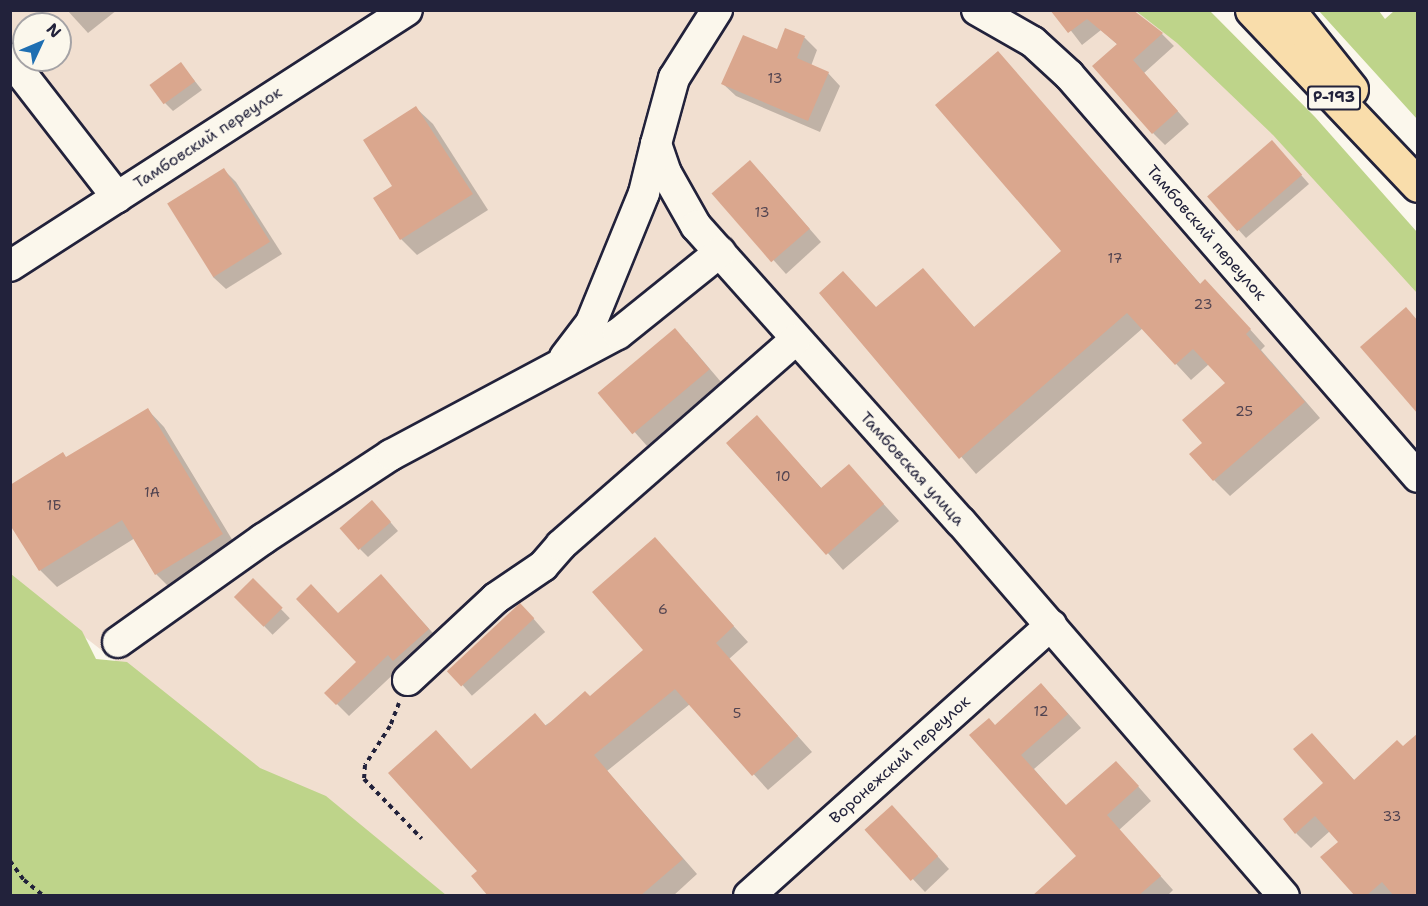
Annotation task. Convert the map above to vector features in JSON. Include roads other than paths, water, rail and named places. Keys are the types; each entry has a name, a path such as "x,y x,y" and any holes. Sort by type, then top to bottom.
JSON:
{"highway":[{"path":"1244,10 1286,19"},
{"name":"Р-193","path":"1252,10 1286,19 1418,172"},
{"name":"Р-193","path":"1286,19 1418,185"}],"street":[{"name":"Тамбовский переулок","path":"10,266 406,10"},
{"path":"558,364 580,342 591,324 644,193 674,78 717,10"},
{"name":"Тамбовский переулок","path":"977,10 1033,42 1069,75 1418,477"},
{"path":"10,59 117,197"},
{"name":"Тамбовская улица","path":"656,144 666,173 696,226 795,340 1051,625 1284,896"},
{"path":"118,642 346,483 558,364 618,334 720,252"},
{"path":"408,680 496,598 543,566 561,545 795,340"},
{"name":"Воронежский переулок","path":"749,896 1051,625"}]}
